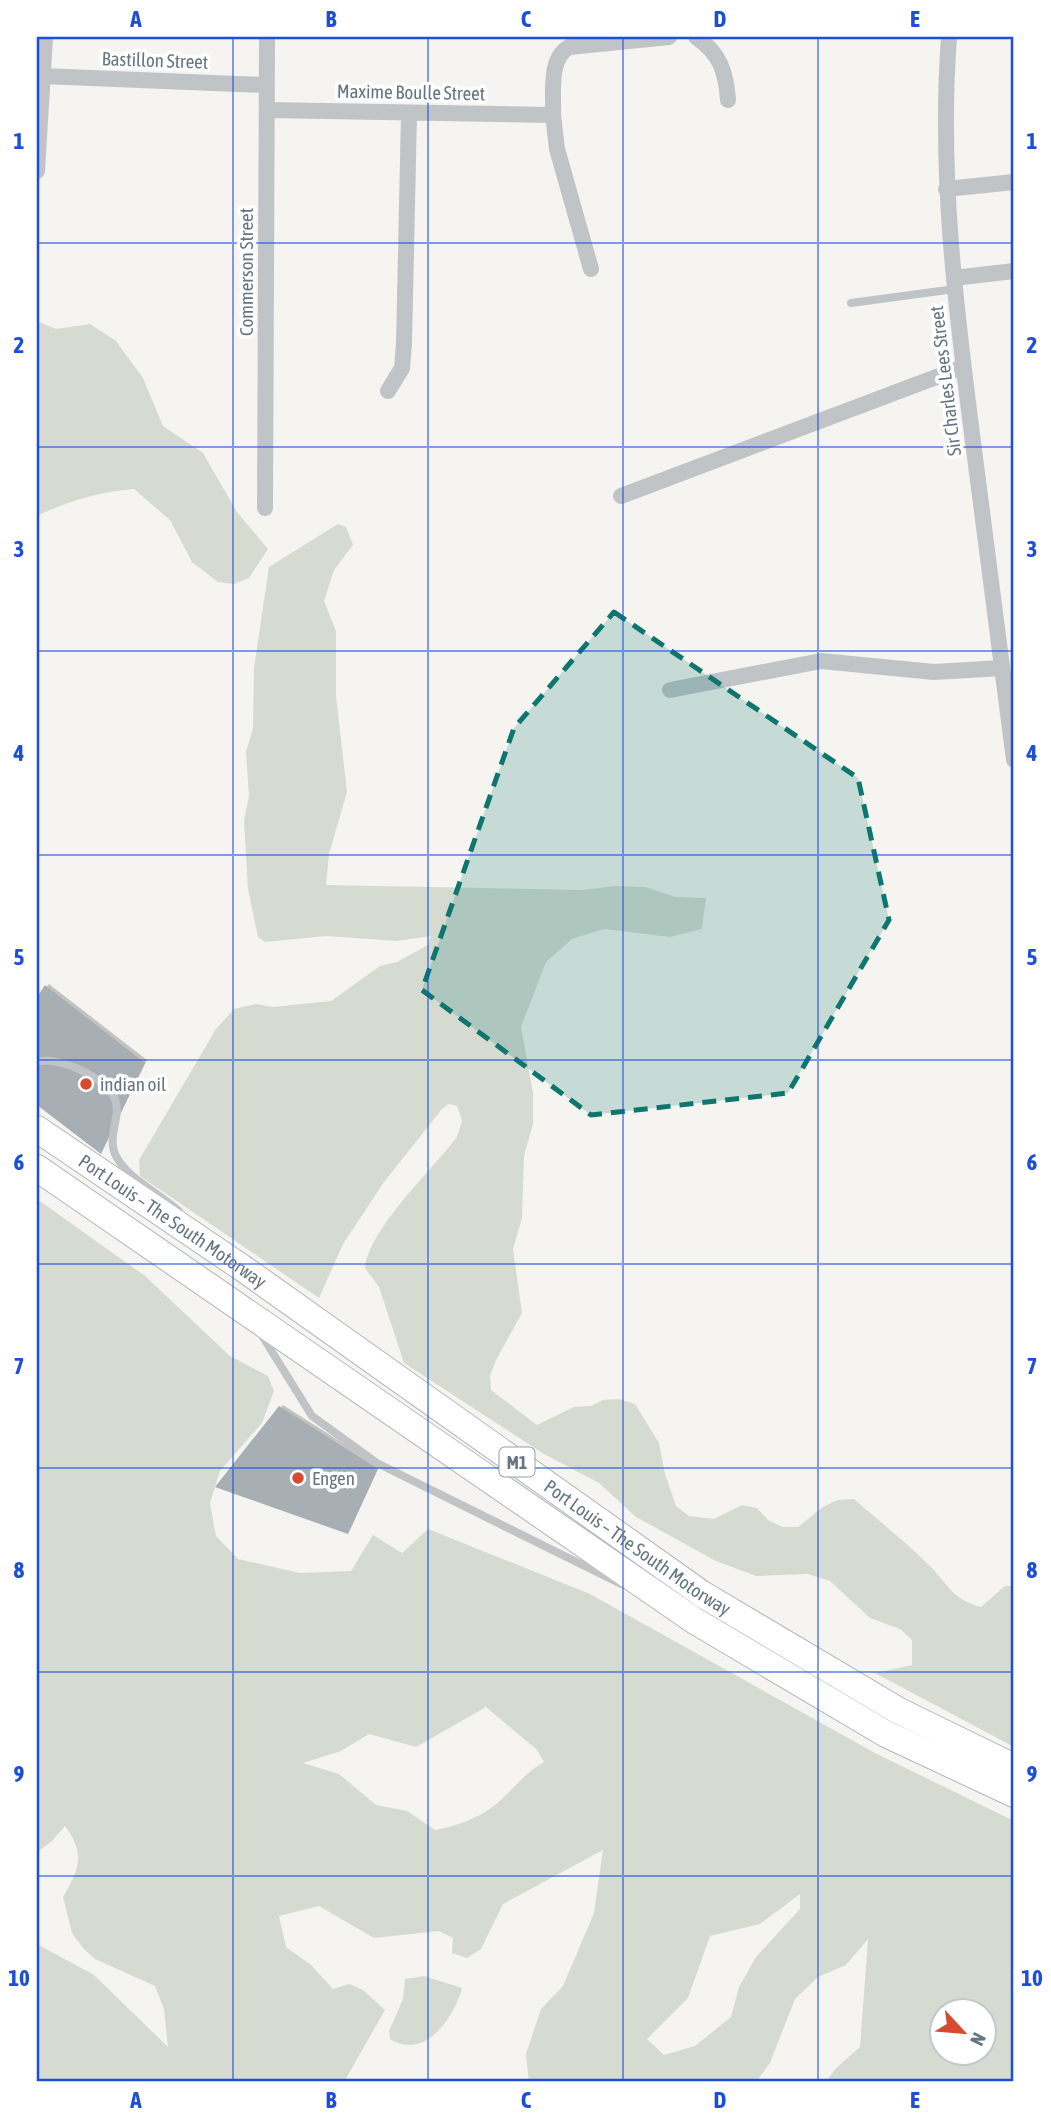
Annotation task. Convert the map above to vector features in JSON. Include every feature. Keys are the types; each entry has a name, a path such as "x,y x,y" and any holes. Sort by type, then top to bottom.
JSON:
{"highway":[{"name":"Port Louis – The South Motorway","path":"37,1129 240,1267 702,1594 899,1711 1014,1766"},
{"name":"Port Louis – The South Motorway","path":"37,1168 695,1621 886,1734 1014,1794"}],"street":[{"path":"37,171 45,37"},
{"name":"Commerson Street","path":"265,508 267,37"},
{"path":"591,269 557,149 553,115 556,65 562,51 569,47 669,37"},
{"path":"696,37 710,47 720,60 728,100"},
{"name":"Sir Charles Lees Street","path":"949,37 945,94 946,189 954,284 963,367 1008,667 1014,760"},
{"name":"Bastillon Street","path":"43,76 265,86"},
{"name":"Maxime Boulle Street","path":"268,110 553,115"},
{"path":"388,391 402,368 404,344 409,114"},
{"path":"946,189 1014,182"},
{"path":"954,284 1014,271"},
{"path":"621,496 963,367"},
{"path":"670,690 821,661 934,672 1008,667"}],"lane":[{"path":"851,303 954,284"},
{"path":"37,1062 48,1058 61,1060 107,1087 116,1100 112,1135 114,1154 123,1168 169,1202 240,1267"},
{"path":"247,1312 312,1416 377,1463 695,1621"}],"highlighted area":[{"path":"614,612 858,778 889,920 788,1093 591,1115 422,990 514,728"}],"shaded area":[{"path":"37,321 56,329 90,324 116,341 143,378 163,426 203,453 237,512 268,549 249,578 234,584 218,582 192,562 170,520 134,489 84,498 37,516"},
{"path":"338,524 346,527 353,545 334,570 324,601 336,631 336,696 347,792 329,854 326,885 583,890 614,886 645,887 676,897 706,898 702,929 670,937 604,929 572,939 546,962 521,1027 533,1093 533,1124 524,1156 522,1218 513,1249 522,1313 496,1360 490,1376 491,1390 537,1425 574,1407 591,1406 603,1400 619,1399 635,1404 659,1443 665,1474 676,1506 689,1516 714,1519 742,1505 757,1508 768,1520 782,1527 798,1527 823,1507 837,1500 854,1499 931,1567 952,1592 971,1604 981,1607 1005,1586 1014,1586 1014,1747 875,1673 912,1665 912,1640 900,1629 870,1618 830,1581 808,1574 756,1576 716,1561 636,1517 599,1483 544,1454 404,1363 379,1287 365,1268 369,1253 389,1218 457,1137 462,1121 457,1106 449,1104 442,1109 384,1182 343,1244 319,1298 140,1176 139,1160 216,1029 234,1009 256,1004 273,1007 331,1001 380,966 397,962 428,945 431,936 397,941 326,936 265,942 258,937 248,889 244,820 249,796 246,752 253,728 254,668 269,567"},
{"path":"37,1199 145,1276 230,1356 268,1376 274,1391 262,1423 220,1471 210,1503 216,1536 238,1559 300,1573 351,1571 373,1535 402,1553 428,1529 590,1594 875,1753 1014,1821 1014,2082 826,2082 836,2068 860,2047 868,1939 846,1965 818,1977 795,1999 770,2063 756,2082 529,2082 526,2054 541,2009 563,1986 594,1913 603,1850 503,1904 481,1949 467,1958 452,1953 453,1938 439,1931 374,1938 319,1906 279,1916 286,1947 311,1965 333,1989 349,1984 363,1990 385,2010 344,2082 37,2082 37,1944 94,1975 168,2047 164,2009 155,1986 95,1959 72,1933 63,1897 76,1870 78,1853 65,1826 51,1842 37,1852","holes":["486,1707 536,1749 544,1762 530,1771 489,1810 450,1827 435,1830 407,1811 376,1805 339,1774 303,1763 341,1751 369,1734 416,1747","800,1894 800,1909 756,1957 739,1987 731,2017 695,2046 664,2055 647,2039 688,1998 710,1936 760,1924"]},
{"path":"424,1976 462,1988 452,2012 436,2033 415,2045 390,2039 389,2031 403,1999 405,1979"}],"building":[{"name":"indian oil","path":"45,985 145,1063 101,1154 37,1105 37,997"},
{"name":"Engen","path":"279,1406 378,1469 348,1534 215,1487"}],"place":[{"name":"indian oil","path":"86,1084"},
{"name":"Engen","path":"298,1478"}]}
